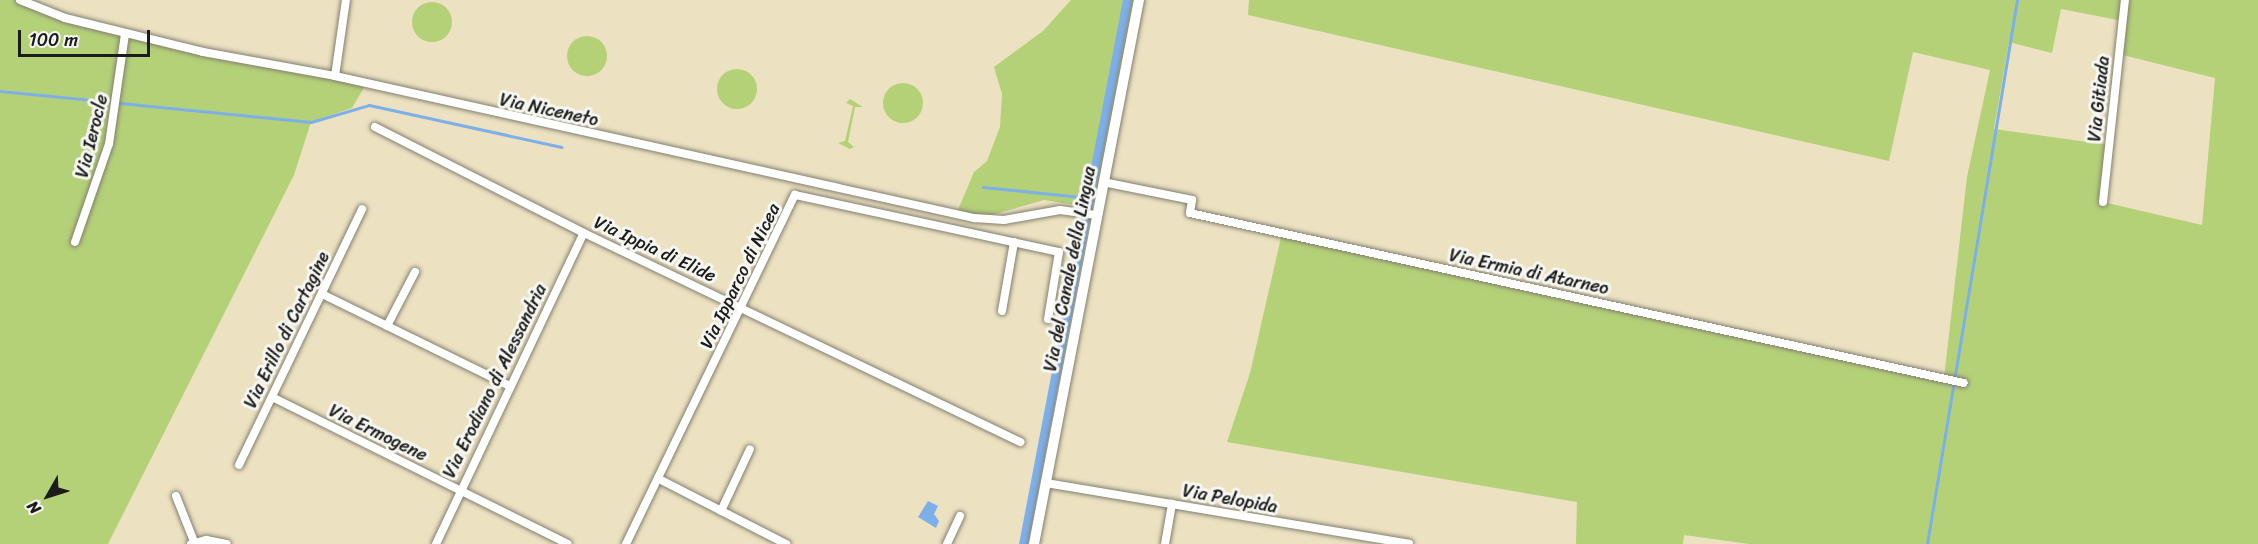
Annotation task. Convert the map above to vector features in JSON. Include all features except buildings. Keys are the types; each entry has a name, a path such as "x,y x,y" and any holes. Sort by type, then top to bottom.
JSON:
{"street":[{"name":"Via Niceneto","path":"20,0 64,18 125,34 334,76 800,182 986,220 1076,211 1093,214"},
{"path":"334,76 346,0"},
{"name":"Via del Canale della Lingua","path":"1034,544 1093,214 1103,182 1139,0"},
{"name":"Via Gitiada","path":"2103,202 2125,0"},
{"name":"Via Ierocle","path":"75,242 109,144 125,34"},
{"name":"Via Ippia di Elide","path":"375,127 584,233 742,306 1021,442"},
{"path":"795,195 800,182"},
{"name":"Via Ermia di Atarneo","path":"1103,182 1192,200 1190,213 1964,382"},
{"name":"Via Ipparco di Nicea","path":"626,544 795,195 1059,252 1048,319"},
{"name":"Via Erillo di Cartagine","path":"239,465 362,209"},
{"name":"Via Erodiano di Alessandria","path":"436,544 508,385 584,233"},
{"path":"1002,311 1014,242"},
{"path":"387,326 415,272"},
{"path":"322,294 508,385"},
{"name":"Via Ermogene","path":"272,397 568,544"},
{"path":"721,511 750,449"},
{"path":"658,479 786,544"},
{"name":"Via Pelopida","path":"1046,483 1409,544"},
{"path":"176,496 193,543 227,544"},
{"path":"1165,544 1173,504"},
{"path":"947,544 960,516"}],"green space":[{"path":"0,0 20,0 65,18 366,84 352,108 311,122 294,175 108,544 0,544"},
{"path":"1071,0 1134,0 1095,202 1089,207 1044,200 985,217 958,210 974,172 987,161 1000,127 1002,94 994,67 1043,31"},
{"path":"1249,0 2258,0 2258,544 1749,544 1684,535 1683,544 1576,544 1577,502 1227,442 1250,373 1282,233 1944,378 1967,177 1990,70 1913,52 1889,161 1248,15","holes":["2061,9 2123,21 2119,54 2215,78 2202,225 2103,202 2109,145 1994,129 2009,42 2052,53"]},
{"path":"432,2 440,3 446,8 451,14 451,30 446,36 440,41 432,42 424,41 418,36 413,30 412,22 413,14 418,8 424,3"},
{"path":"587,36 595,37 601,42 606,48 606,64 601,70 595,75 587,76 579,75 573,70 568,64 567,56 568,48 573,42 579,37"},
{"path":"737,69 745,70 751,75 756,81 756,97 751,103 745,108 737,109 729,108 723,103 718,97 717,89 718,81 723,75 729,70"},
{"path":"903,83 911,84 917,89 922,95 922,111 917,117 911,122 903,123 895,122 889,117 884,111 883,103 884,95 889,89 895,84"},
{"path":"850,99 863,107 855,107 848,142 854,147 850,149 838,143 845,141 853,106 846,103"}],"water":[{"path":"928,501 938,506 934,514 939,521 936,528 918,517"}],"waterway":[{"path":"1023,544 1127,0"},
{"path":"1927,544 2017,0"},
{"path":"0,91 113,102"},
{"path":"120,103 311,122 369,105 561,147"},
{"path":"983,187 1090,198"}]}
